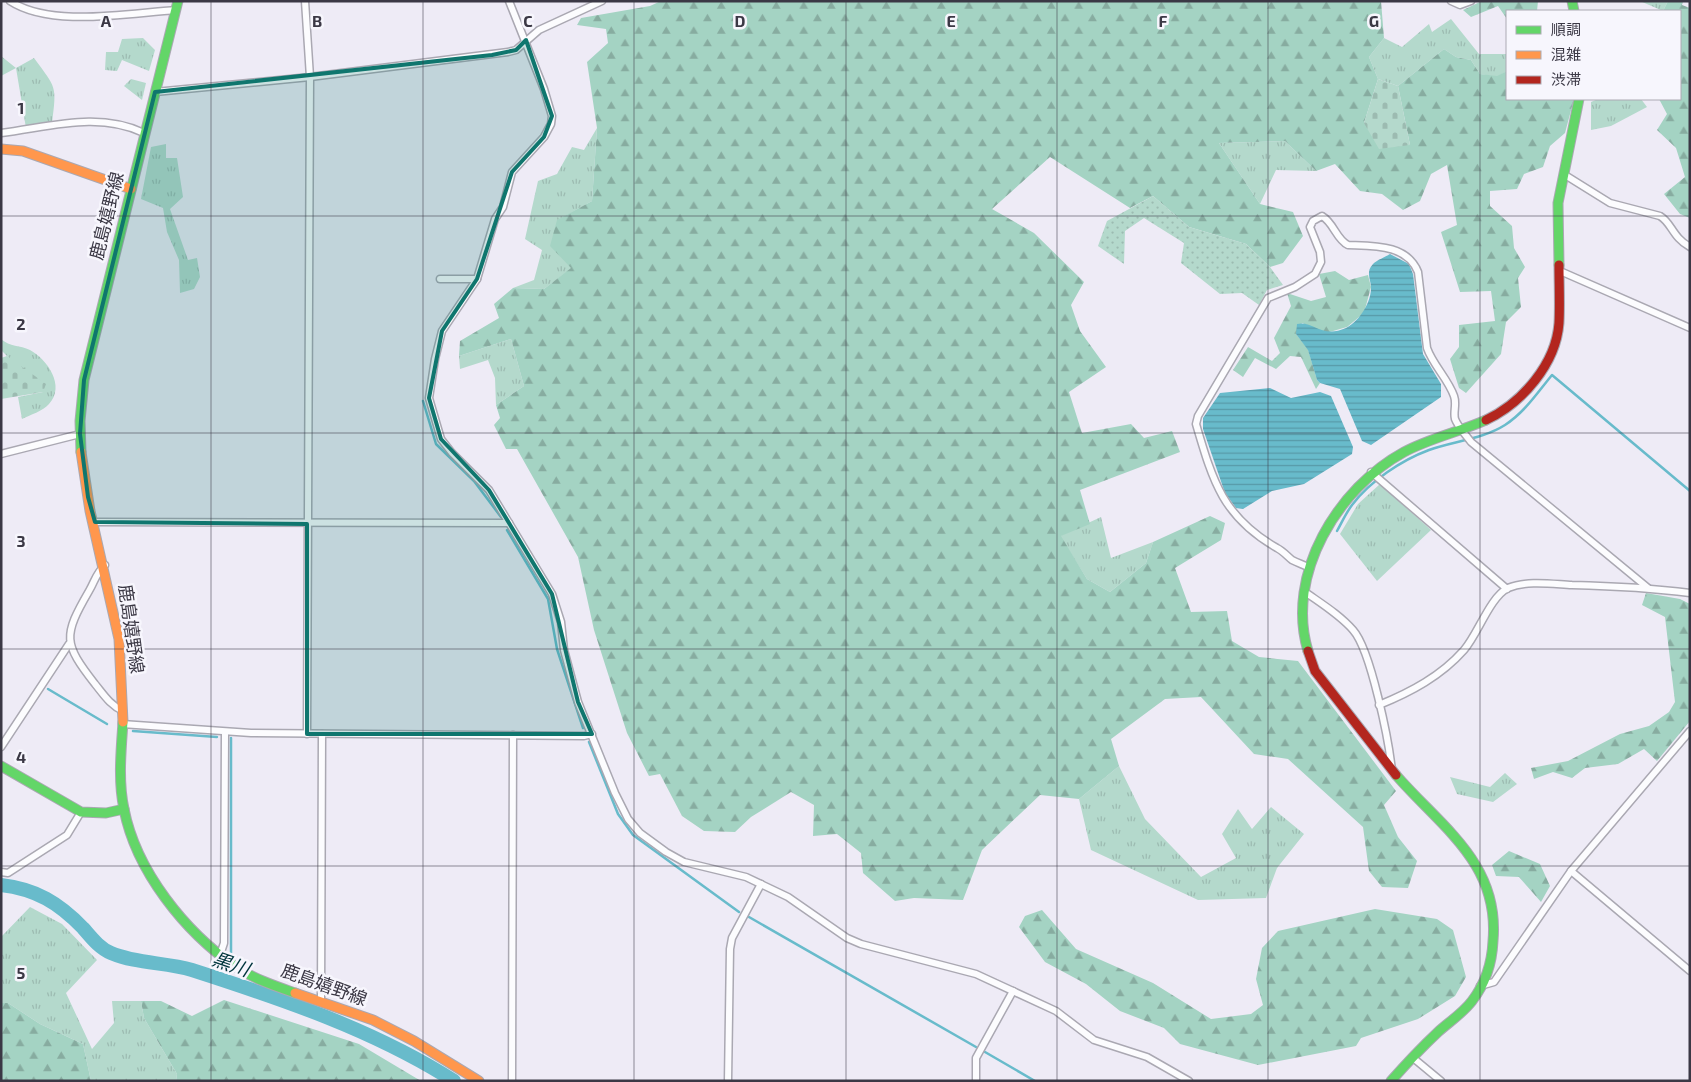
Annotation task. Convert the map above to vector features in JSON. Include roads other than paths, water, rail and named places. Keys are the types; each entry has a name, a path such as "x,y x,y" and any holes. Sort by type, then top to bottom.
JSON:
{"main road":[{"name":"鹿島嬉野線","path":"177,6 84,380 80,434 87,488 105,565 118,637 123,711 121,782 124,809 135,846 158,886 203,940 220,955 238,968 267,981 372,1020 410,1039 479,1081"},
{"path":"1391,1081 1412,1057 1472,1001 1492,954 1495,932 1492,906 1484,878 1463,846 1392,770 1315,671 1306,652 1302,630 1305,592 1310,568 1322,535 1345,500 1371,472 1416,446 1485,421 1505,410 1524,393 1541,371 1555,342 1559,324 1558,202 1580,100"},
{"path":"1,148 22,151 131,190"},
{"path":"1,766 81,812 98,813 124,809"}],"street":[{"path":"10,1 22,10 61,16 84,16 177,6"},
{"path":"28,10 30,1"},
{"path":"305,1 310,77 307,734"},
{"path":"510,1 544,89 552,116 551,124 544,138 512,172 503,207 495,219 477,279 442,331 435,359 429,398 441,439 452,453 489,490 509,522 528,559 552,594 561,622 564,650 578,702 614,793 628,819 640,833 666,852 684,862 746,877 788,897 847,938 861,944 970,972 1056,1011 1094,1040 1146,1057 1189,1081"},
{"path":"156,92 492,56 516,50 526,40 555,22 602,1"},
{"path":"1451,1 1460,5 1471,1"},
{"path":"1,133 75,121 107,122 131,127 144,134"},
{"path":"1565,175 1610,203 1660,216 1665,219 1680,241 1690,247"},
{"path":"1310,568 1292,560 1279,548 1251,532 1227,506 1220,494 1196,424 1198,416 1268,298 1295,287 1315,274 1321,262 1320,252 1310,227 1313,221 1322,216 1328,220 1342,242 1348,245 1388,247 1407,256 1414,263 1418,272 1427,348 1430,358 1454,395 1456,406 1455,418 1461,429 1472,442 1648,588"},
{"path":"1560,271 1690,328"},
{"path":"440,279 477,279"},
{"path":"1,454 80,434"},
{"path":"1371,472 1507,589"},
{"path":"95,522 307,524 509,522"},
{"path":"105,565 97,573 90,590 78,607 69,632 70,644 76,660 97,687 113,707 123,711"},
{"path":"1379,705 1423,684 1447,666 1465,649 1497,598 1507,589 1534,584 1648,588 1690,593"},
{"path":"1305,592 1337,614 1354,631 1363,645 1379,705 1392,770"},
{"path":"1,747 70,644"},
{"path":"122,724 225,732 307,734 592,734"},
{"path":"1480,986 1494,982 1571,872 1690,731"},
{"path":"220,955 224,943 225,732"},
{"path":"322,734 322,1000"},
{"path":"512,1081 513,735"},
{"path":"1,872 8,873 67,835 81,812"},
{"path":"1571,872 1690,971"},
{"path":"728,1081 730,949 732,938 761,884"},
{"path":"976,1081 976,1058 1013,991"},
{"path":"1412,1057 1441,1081"}],"water":[{"path":"1390,254 1409,264 1413,274 1423,354 1441,384 1441,397 1371,445 1362,441 1340,389 1320,383 1317,380 1308,350 1296,334 1297,324 1308,324 1324,331 1337,331 1346,328 1356,321 1364,310 1371,292 1369,272 1371,267 1377,261"},
{"path":"1270,388 1291,398 1320,392 1331,396 1353,447 1352,454 1304,484 1272,491 1243,509 1236,508 1225,493 1203,429 1203,418 1220,393"}],"waterway":[{"path":"1337,531 1359,496 1387,472 1408,459 1429,450 1478,437 1505,425 1525,408 1552,375 1690,491"},
{"path":"423,401 436,444 474,481 501,517"},
{"path":"507,530 548,599 557,649 583,728"},
{"path":"48,689 107,724"},
{"path":"133,731 217,737"},
{"path":"231,738 231,953"},
{"path":"589,742 618,814 633,835 739,912"},
{"name":"黒川","path":"1,885 25,890 56,904 74,919 99,945 111,953 121,957 192,970 293,1004 392,1046 454,1081"},
{"path":"749,917 976,1047"},
{"path":"985,1052 1035,1081"}]}
